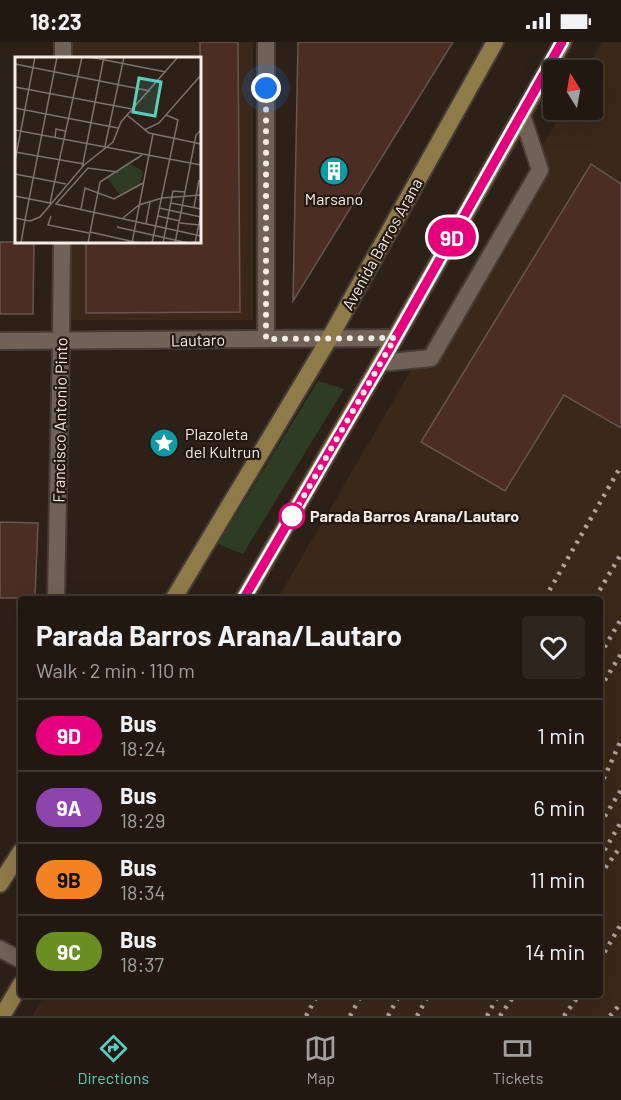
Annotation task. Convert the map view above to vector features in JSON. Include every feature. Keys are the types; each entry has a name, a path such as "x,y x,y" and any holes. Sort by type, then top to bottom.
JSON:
{"main road":[{"name":"Avenida Barros Arana","path":"175,596 329,339 495,42"},
{"path":"245,596 381,363 562,42"},
{"path":"0,884 18,856"},
{"path":"2,1016 18,989"}],"street":[{"path":"266,42 266,339"},
{"path":"381,363 431,358 540,170 522,115"},
{"name":"Francisco Antonio Pinto","path":"56,596 62,243"},
{"name":"Lautaro","path":"0,341 395,338"},
{"path":"0,949 18,958"}],"shaded area":[{"path":"66,42 253,42 253,320 65,320 65,243 201,243 201,57 66,57"},
{"path":"602,42 621,42 621,1016 32,1016 43,998 603,998 603,596 279,596 557,120 603,120 603,60 591,60"}],"green space":[{"path":"318,381 344,389 243,554 218,544"}],"building":[{"path":"200,42 238,42 240,312 86,313 86,243 201,243"},
{"name":"Marsano","path":"298,42 453,42 293,301"},
{"path":"591,164 621,184 621,428 564,395 505,491 421,442"},
{"path":"0,242 34,243 33,314 0,314"},
{"path":"0,522 38,523 35,596 0,598"}],"railway":[{"path":"546,596 621,466"},
{"path":"596,596 621,554"},
{"path":"603,650 621,619"},
{"path":"603,683 621,654"},
{"path":"603,780 621,740"},
{"path":"603,819 621,790"},
{"path":"603,853 621,822"},
{"path":"603,871 621,846"},
{"path":"603,955 621,924"},
{"path":"306,1016 316,998"},
{"path":"350,1016 360,998"},
{"path":"388,1016 398,998"},
{"path":"417,1016 427,998"},
{"path":"487,1016 497,998"},
{"path":"500,1016 512,998"},
{"path":"564,1016 577,998"},
{"path":"610,1016 621,1003"}],"bus line":[{"name":"9D","path":"245,596 388,351 562,42"}],"place":[{"name":"Marsano","path":"334,171"},
{"name":"Plazoleta del Kultrun","path":"164,443"},
{"name":"Parada Barros Arana/Lautaro","path":"292,516"}],"route":[{"path":"266,88 266,339 395,338 290,520 292,516"}]}
